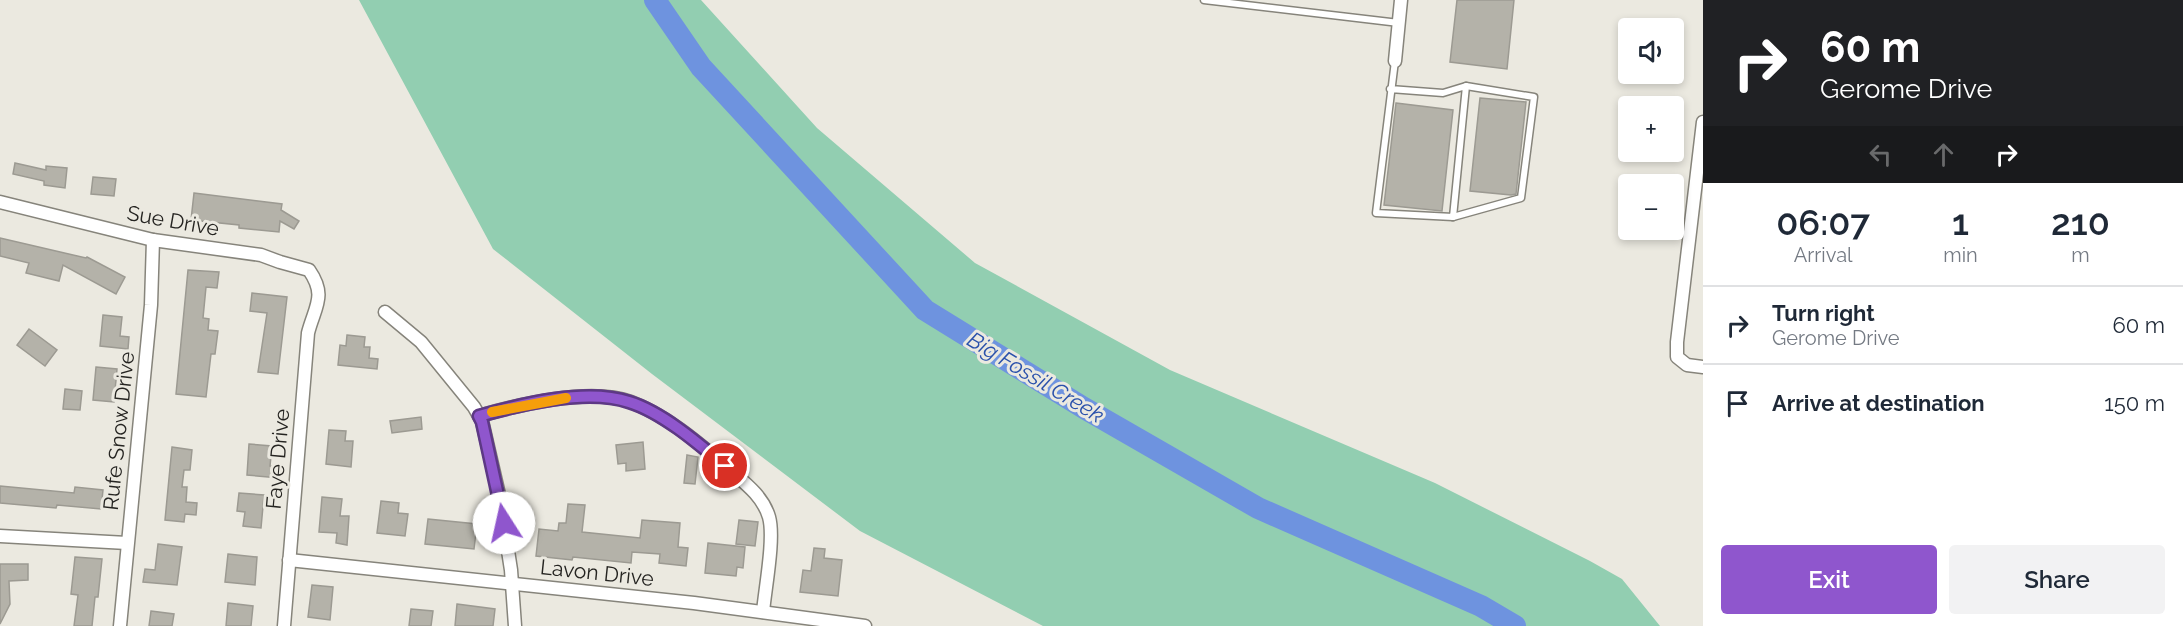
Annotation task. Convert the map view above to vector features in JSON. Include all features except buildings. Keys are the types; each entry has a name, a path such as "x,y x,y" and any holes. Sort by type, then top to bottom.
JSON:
{"street":[{"path":"1395,61 1401,0"},
{"path":"1703,127 1677,342 1677,357 1687,365 1703,367"},
{"name":"Sue Drive","path":"0,202 153,240 261,255 309,270 318,283 319,297"},
{"name":"Rufe Snow Drive","path":"120,626 151,305 153,240"},
{"name":"Faye Drive","path":"284,626 308,333 319,297"},
{"path":"386,312 421,342 474,407 482,422 500,499 512,584 514,626"},
{"path":"479,416 582,396 613,398 631,402 651,412 693,439 757,494 769,518 771,535 763,612"},
{"path":"0,536 128,543"},
{"name":"Lavon Drive","path":"289,560 694,603 865,626"}],"lane":[{"path":"1204,0 1399,23"},
{"path":"1390,89 1443,93 1466,86 1534,97 1521,198 1453,217 1377,213 1390,89 1395,61"},
{"path":"1453,217 1466,86"}],"green space":[{"path":"359,0 701,0 817,128 975,263 1170,370 1435,483 1590,561 1622,579 1660,626 1043,626 860,531 652,374 493,249"}],"waterway":[{"name":"Big Fossil Creek","path":"655,0 701,67 925,310 1084,408 1258,508 1481,606 1515,626"}],"slow traffic":[{"path":"492,412 566,398"}],"route":[{"path":"504,523 479,416 501,410 582,396 631,402 693,439 725,466"}]}
